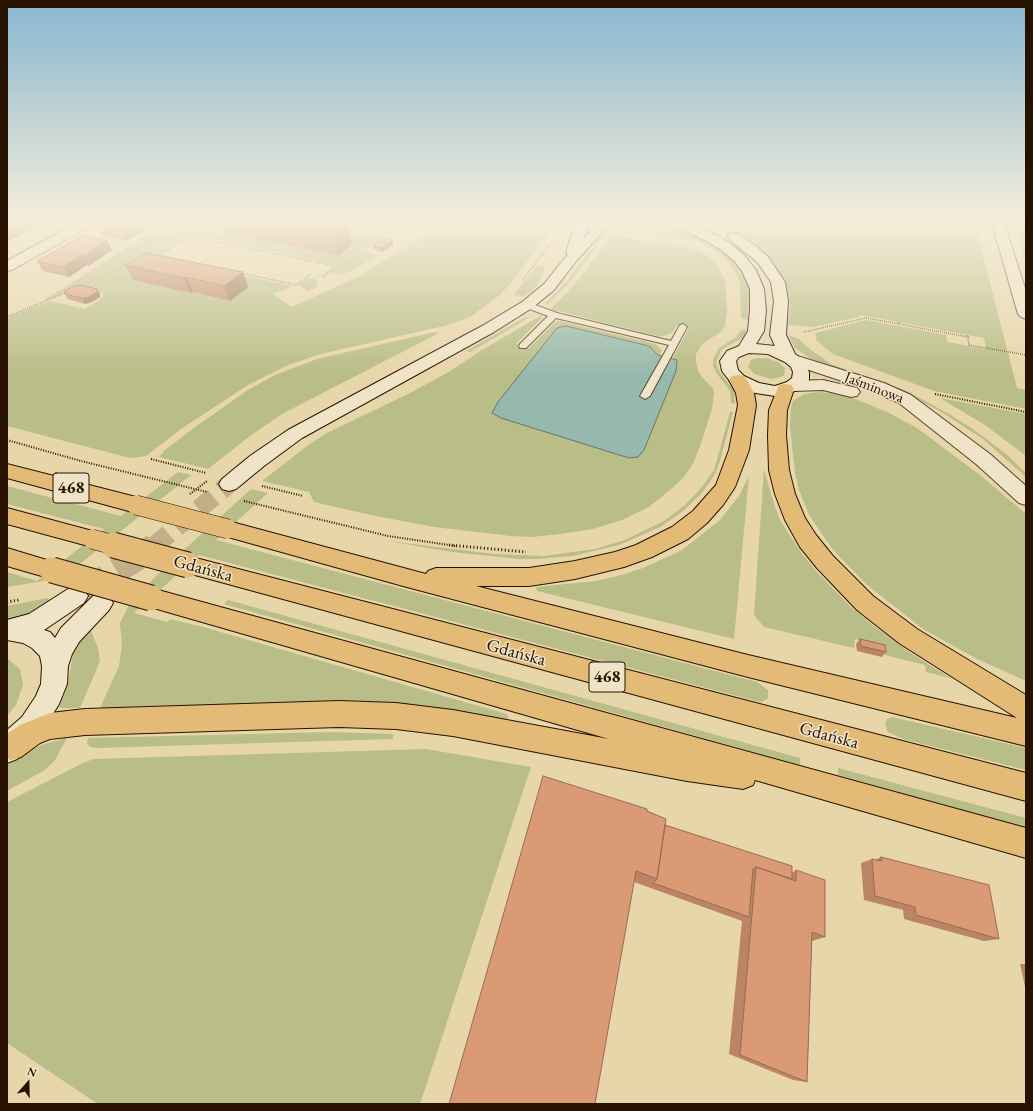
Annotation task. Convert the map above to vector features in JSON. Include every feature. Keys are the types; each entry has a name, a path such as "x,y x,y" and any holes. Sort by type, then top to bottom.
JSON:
{"main road":[{"path":"229,484 257,461 295,434 508,318 549,287 561,272"},
{"path":"403,577 529,577 575,570 616,561 644,551 680,533 700,517 716,500 725,487 739,450 747,406 745,393 738,380 730,371 728,361 733,354 745,349 756,331 758,310 757,289 750,272"},
{"path":"772,272 778,282 781,301 778,335 789,357 798,365 801,372 800,380 789,388 778,410 777,435 779,470 785,494 795,520 808,541 825,562 865,603 908,636 1026,710"},
{"path":"1013,272 1026,314"},
{"name":"Jaśminowa","path":"745,349 760,348 771,350 878,386 905,399 928,415 947,432 983,459 1026,498"},
{"name":"Jaśminowa","path":"738,380 746,385 765,390 823,385 841,389 874,401 947,432"},
{"name":"468","path":"7,472 755,668 1026,733"},
{"name":"Gdańska","path":"7,516 716,706 1026,787"},
{"path":"7,557 1026,843"},
{"path":"9,630 36,622 76,596"},
{"path":"9,748 31,726 46,704 54,684 55,666 61,650 70,635 101,603"},
{"path":"9,630 27,633 41,640 51,651 55,666"},
{"path":"9,748 30,734 50,726 85,722 338,714 374,715 453,723 687,767 816,784"}],"lane":[{"path":"527,305 554,315 674,344"},
{"path":"523,346 554,315"},
{"path":"645,396 683,327"}],"path":[{"path":"77,287 108,272"},
{"path":"323,277 329,272"},
{"path":"236,276 241,273 297,285 310,274"},
{"path":"7,316 70,291"},
{"path":"804,332 866,318 967,336 969,344 1026,355"},
{"path":"930,393 1026,412"},
{"path":"7,440 81,461 166,482"},
{"path":"151,459 206,473"},
{"path":"260,486 303,496"},
{"path":"256,504 388,536 472,548 533,552"}],"green space":[{"path":"89,272 107,272 56,297 44,300"},
{"path":"112,272 167,272 190,293 193,292 230,301 242,275 293,286 273,294 292,307 366,272 520,272 500,295 470,317 448,325 321,354 288,365 248,385 181,429 146,456 130,458 7,426 7,318 50,301 85,309 103,297 103,293 79,288"},
{"path":"330,272 350,272 341,274 328,274"},
{"path":"532,272 543,272 537,286 525,296 514,295"},
{"path":"574,272 578,272 547,305 546,303"},
{"path":"584,272 721,272 725,280 727,311 725,326 721,332 702,344 696,354 698,370 713,389 714,393 712,409 700,446 693,464 683,478 649,507 622,520 593,529 532,537 511,536 434,527 371,515 314,502 309,492 262,481 307,446 327,433 410,393 447,373 482,350 540,316 542,318 516,344 529,348 554,323 559,321 656,344 662,351 660,356 649,346 566,326 496,415 629,458 677,360 672,359 689,328 677,325 673,332 664,336 658,336 550,309"},
{"path":"735,272 742,272 747,280 749,293 748,320 741,318 740,284"},
{"path":"779,272 987,272 1017,388 1026,390 1026,409 934,391 833,354 817,341 815,333 866,320 946,335 947,342 986,349 982,326 984,338 860,315 859,317 813,327 788,325 790,305 787,290"},
{"path":"309,278 315,279 318,283 315,288 308,291 299,285"},
{"path":"532,316 470,352 466,351 524,318"},
{"path":"747,329 743,338 722,349 716,363 719,371 734,391 735,404 731,403 730,391 713,366 713,360 718,349 736,337 741,330"},
{"path":"435,332 439,333 282,414 250,436 208,469 159,457 165,450 195,427 248,390 275,375 317,359"},
{"path":"788,335 799,339 811,350 831,364 907,391 949,414 973,429 1006,454 1026,473 1026,477 983,439 940,411 905,393 873,380 814,361 795,348"},
{"path":"756,358 767,358 778,362 785,368 784,375 771,379 754,374 748,367 751,360"},
{"path":"818,392 841,394 858,400 889,413 917,428 980,475 1026,514 1026,681 977,659 923,629 867,585 833,550 809,515 799,490 795,473 790,426 791,407 793,401 804,394"},
{"path":"940,398 1026,414 1026,456 985,425"},
{"path":"730,412 733,412 720,461 714,476 701,494 683,511 660,527 619,545 572,556 520,559 452,552 387,541 494,554 544,556 595,549 625,540 664,521 685,505 702,487 714,470"},
{"path":"764,469 781,522 803,555 818,573 853,609 874,626 914,655 950,678 926,672 925,665 885,655 884,646 855,639 854,648 764,627 754,615"},
{"path":"178,472 191,475 81,563 44,581 7,587 7,572 37,581 104,529 7,504 7,486 121,516"},
{"path":"749,476 734,639 537,591 536,587 596,581 622,575 643,568 682,550 720,520 739,496"},
{"path":"251,489 268,493 216,540 757,682 768,690 768,698 762,702 756,701 199,555 134,613 167,622 170,619 203,627 503,713 508,715 508,718 505,719 422,706 341,701 100,708 119,666 122,645 120,623 130,603 165,567"},
{"path":"47,598 55,602 30,614 7,619 7,606"},
{"path":"228,600 800,758 800,765 224,604"},
{"path":"89,626 98,648 100,660 98,666 80,708 60,708 59,707 68,683 75,647"},
{"path":"7,658 20,669 23,685 16,705 7,716"},
{"path":"892,717 1026,748 1026,770 903,739 888,732 885,725 887,719"},
{"path":"332,732 393,734 393,739 97,748 90,747 87,743 88,738"},
{"path":"67,738 55,760 45,770 7,791 7,765 41,745"},
{"path":"426,749 531,767 420,1104 98,1104 7,1043 7,802 93,759"},
{"path":"838,768 1026,818 1026,828 838,775"}],"water":[{"path":"566,326 649,346 658,355 677,360 676,371 644,450 638,457 629,458 501,418 492,413 498,402 557,328"}],"building":[{"path":"156,272 243,272 224,286 186,277 184,278"},
{"path":"81,285 97,289 97,292 89,297 82,298 65,294 65,291 74,286"},
{"path":"860,639 885,645 886,652 861,646"},
{"path":"543,776 647,809 647,811 666,819 657,879 636,871 595,1104 449,1104"},
{"path":"665,825 792,866 792,879 756,867 753,869 749,917 653,883 657,879"},
{"path":"881,857 989,885 999,939 916,915 915,907 875,896 872,859 882,861"},
{"path":"756,867 796,881 796,870 825,880 825,937 812,932 807,1082 740,1055"}],"tunnel":[{"path":"154,546 229,484"},
{"path":"85,590 141,556 155,545"}]}
